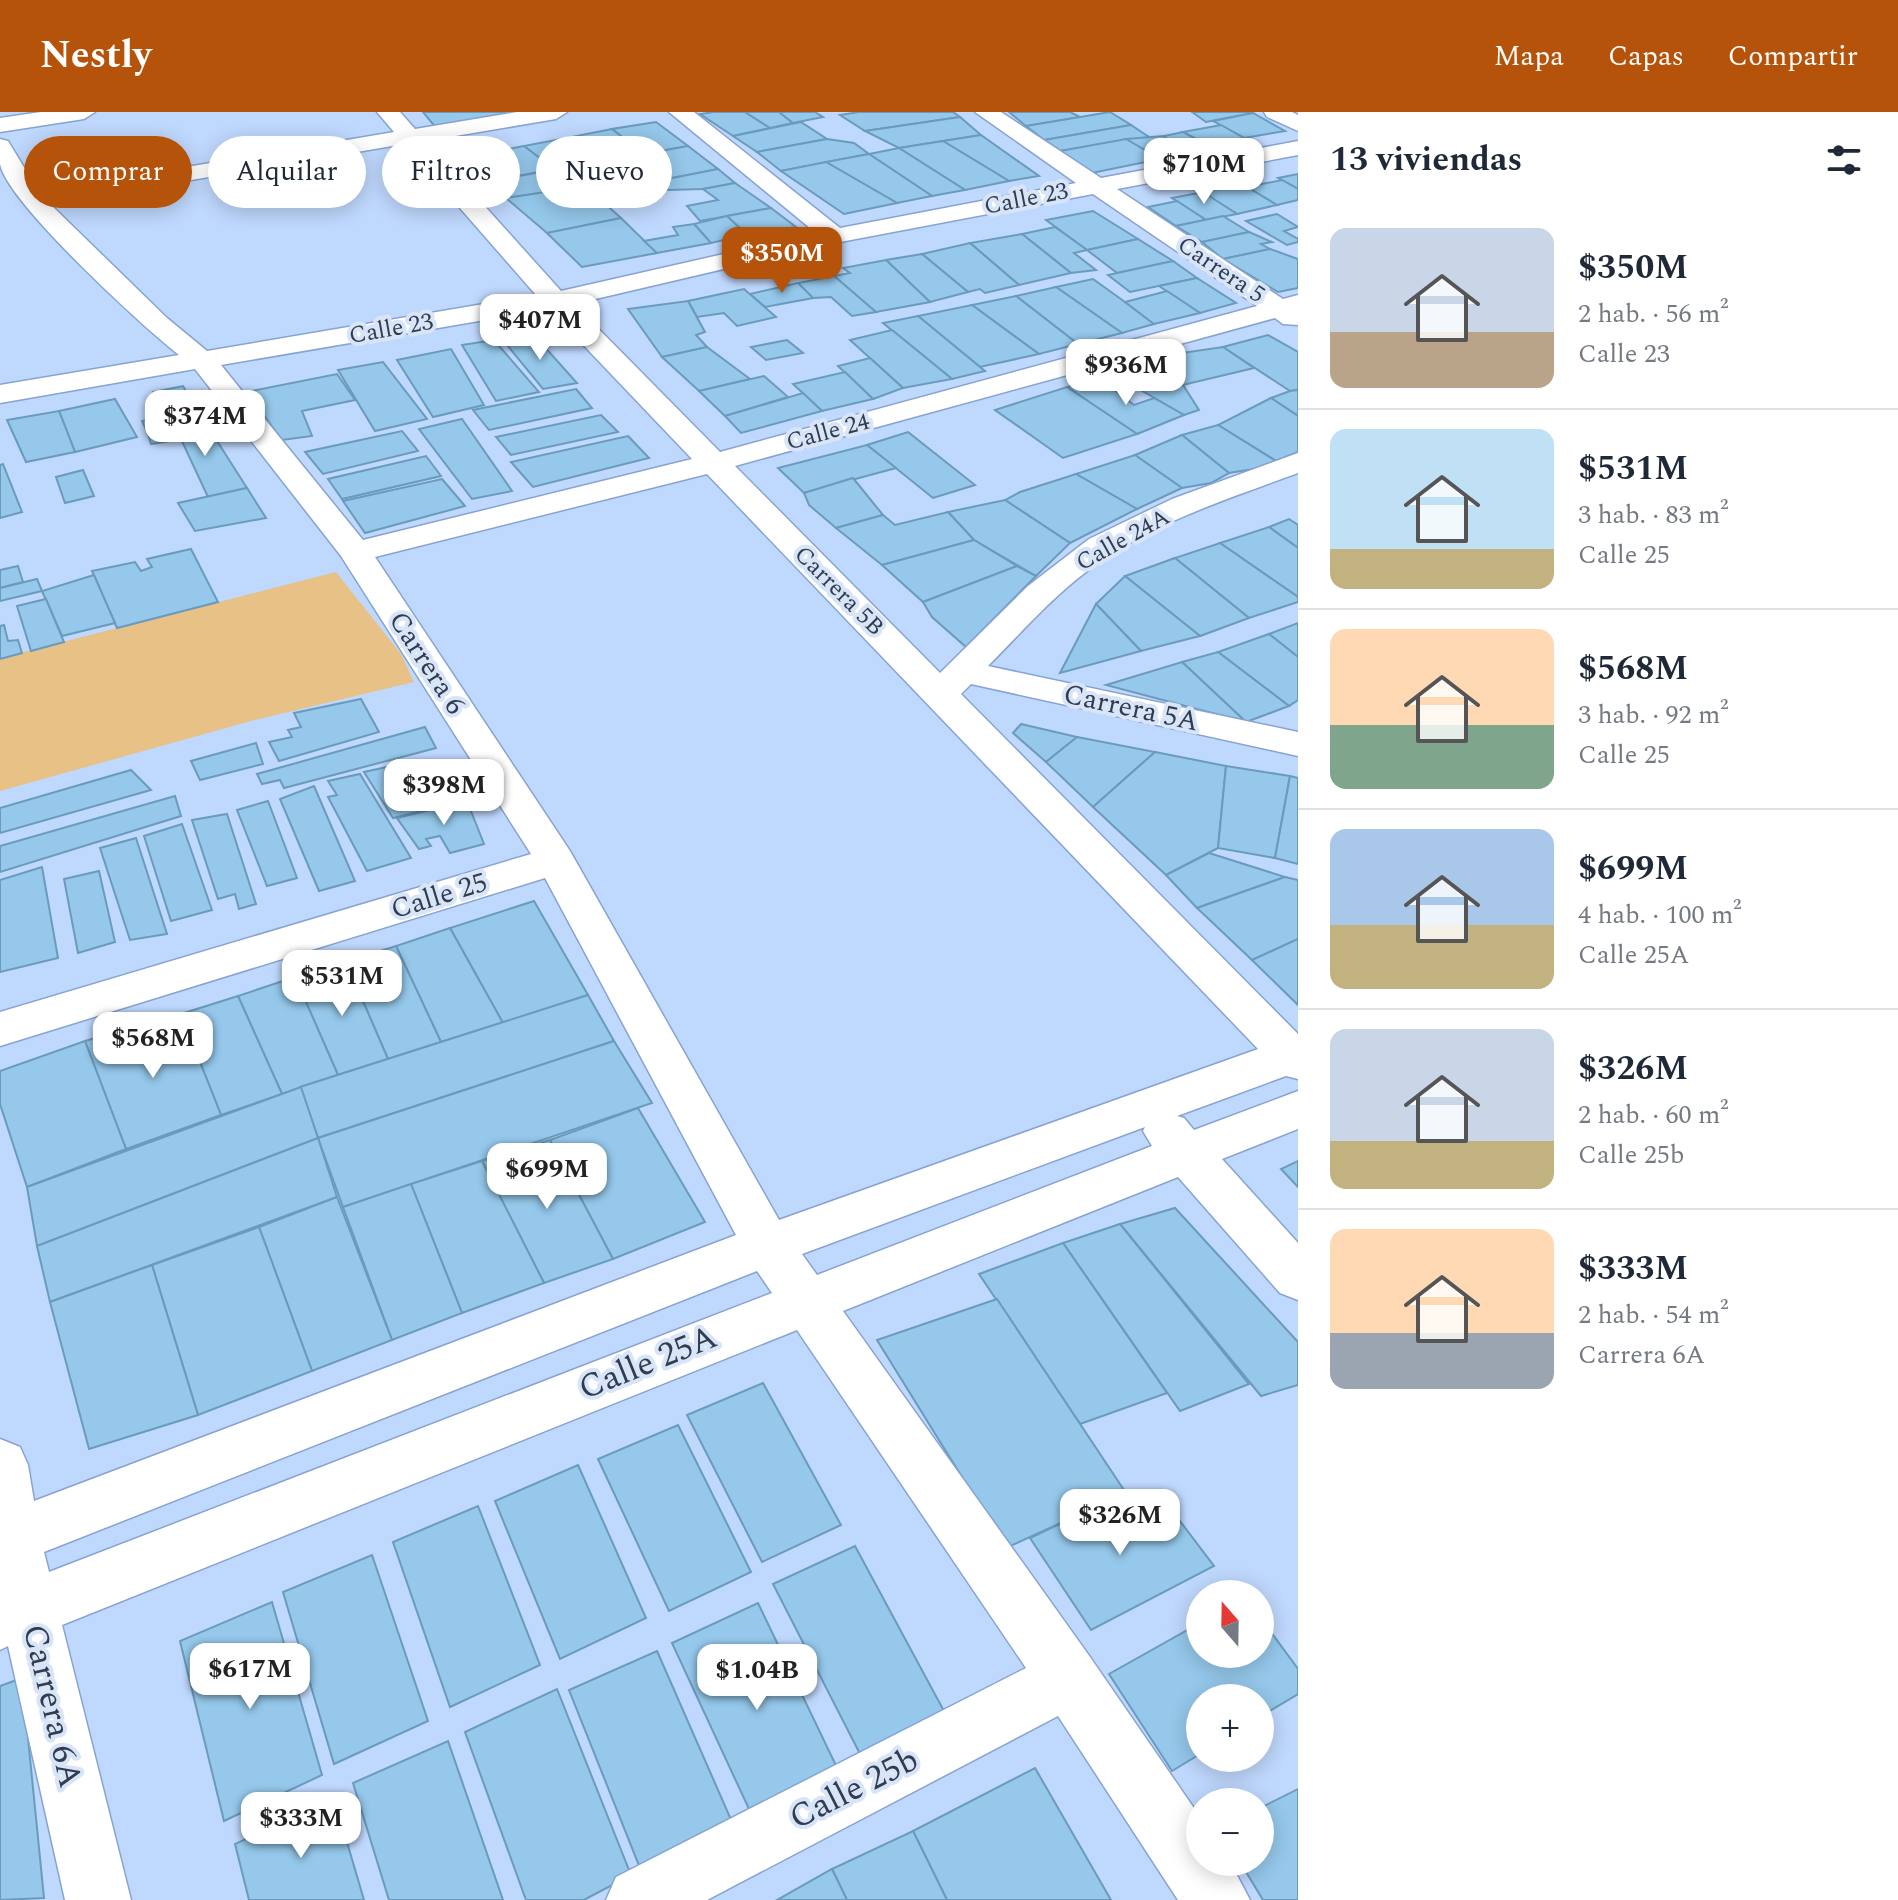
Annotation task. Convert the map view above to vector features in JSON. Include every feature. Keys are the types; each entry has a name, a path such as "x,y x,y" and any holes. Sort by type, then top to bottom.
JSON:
{"street":[{"path":"0,125 84,112"},
{"name":"Carrera 5B","path":"388,112 410,136"},
{"path":"417,136 556,112"},
{"path":"680,112 835,236"},
{"name":"Carrera 5","path":"986,112 1095,186 1291,311"},
{"path":"1275,112 1298,124"},
{"path":"192,173 382,142"},
{"name":"Carrera 6","path":"0,146 24,186"},
{"name":"Calle 23","path":"0,394 204,362 555,300 835,236 1298,148"},
{"name":"Carrera 6","path":"40,208 157,324 204,362 355,552 556,861 767,1245 1069,1678 1217,1900"},
{"name":"Carrera 5B","path":"474,208 555,300 713,463 952,682 1296,1056"},
{"name":"Calle 24","path":"355,552 713,463 1291,311"},
{"name":"Calle 24A","path":"952,682 1047,587 1077,562 1120,536 1175,510 1298,462"},
{"name":"Carrera 5A","path":"952,682 1298,744"},
{"name":"Calle 25","path":"0,1029 556,861"},
{"path":"6,1540 767,1245 1296,1056"},
{"path":"1148,1107 1185,1153 1298,1278"},
{"name":"Calle 25A","path":"15,1614 1298,1109"},
{"name":"Carrera 6A","path":"0,1465 15,1614 98,1900"},
{"name":"Calle 25b","path":"639,1900 1069,1678"}],"shaded area":[{"path":"336,572 401,654 414,682 251,721 0,791 0,658"}],"building":[{"path":"423,112 504,112 508,116 436,128"},
{"path":"745,112 770,128 733,136 700,114"},
{"path":"745,112 779,112 793,123 770,128"},
{"path":"779,112 815,112 823,117 793,123"},
{"path":"859,112 953,112 960,117 865,131 840,115"},
{"path":"1009,112 1070,112 1080,117 1026,126"},
{"path":"1110,112 1131,125 1044,140 1026,126"},
{"path":"1192,112 1251,112 1253,113 1206,122"},
{"path":"1253,113 1285,131 1244,138 1213,121"},
{"path":"960,117 981,135 899,148 865,131"},
{"path":"656,122 688,146 672,149 672,136 621,136 612,129"},
{"path":"801,122 827,139 757,152 733,136"},
{"path":"1131,125 1149,137 1060,151 1044,140"},
{"path":"1221,125 1251,142 1211,147 1183,132"},
{"path":"612,129 621,136 576,136"},
{"path":"1183,132 1211,147 1176,148 1164,136"},
{"path":"981,135 1039,176 1009,181 943,141"},
{"path":"1164,136 1183,156 1160,159 1126,139"},
{"path":"827,139 854,143 869,154 781,171 757,152"},
{"path":"1126,139 1160,159 1092,173 1060,151"},
{"path":"943,141 1009,181 965,190 899,148"},
{"path":"536,144 536,155 524,146"},
{"path":"524,146 536,155 536,172 520,176 520,147"},
{"path":"688,146 718,169 672,178 672,149"},
{"path":"899,148 965,190 932,196 869,154"},
{"path":"869,154 932,196 897,203 826,162"},
{"path":"826,162 897,203 844,214 781,171"},
{"path":"718,169 735,183 703,189 672,190 672,178"},
{"path":"536,173 536,193 520,196 520,176"},
{"path":"1298,174 1298,189 1278,178"},
{"path":"1282,180 1298,189 1298,200 1277,205 1247,187"},
{"path":"1220,182 1247,187 1277,205 1237,214 1192,186"},
{"path":"735,183 771,208 700,221 687,206 718,200 703,189"},
{"path":"1203,192 1237,214 1206,220 1172,198"},
{"path":"536,193 536,208 610,208 621,218 547,233 518,208 520,196"},
{"path":"1177,201 1206,220 1176,226 1148,207"},
{"path":"771,208 796,227 747,235 727,216"},
{"path":"1093,211 1138,239 1087,250 1046,220"},
{"path":"1277,214 1298,227 1284,231 1298,242 1287,245 1246,221"},
{"path":"727,216 747,235 711,243 694,224"},
{"path":"1223,216 1249,232 1202,242 1176,226"},
{"path":"621,218 657,253 582,267 547,233"},
{"path":"694,224 711,243 657,253 644,241 678,235 673,227"},
{"path":"1055,227 1087,250 1074,253 1096,270 1071,273 1022,234"},
{"path":"1249,232 1272,242 1261,244 1270,249 1223,259 1202,242"},
{"path":"1022,234 1071,273 1019,285 970,243"},
{"path":"1138,239 1173,261 1117,273 1087,250"},
{"path":"970,243 1019,285 985,293 980,289 968,292 922,254"},
{"path":"1270,249 1298,259 1298,288 1278,292 1223,259"},
{"path":"922,254 968,292 930,302 886,260"},
{"path":"886,260 930,302 876,312 834,276 850,273 843,268"},
{"path":"1173,261 1197,278 1130,292 1108,275"},
{"path":"834,276 876,312 852,316 831,297 813,298 798,283"},
{"path":"1197,278 1236,303 1200,313 1159,286"},
{"path":"1093,279 1154,324 1122,333 1056,287"},
{"path":"798,283 813,298 765,307 750,294"},
{"path":"1056,287 1122,333 1078,344 1016,296"},
{"path":"744,289 776,317 737,326 724,313 697,317 688,301"},
{"path":"1167,291 1200,313 1154,324 1125,302"},
{"path":"1016,296 1078,344 1039,354 972,305"},
{"path":"688,301 705,332 696,335 707,347 662,357 628,309"},
{"path":"972,305 1039,354 980,367 918,316"},
{"path":"918,316 985,371 952,379 883,323"},
{"path":"892,330 952,379 903,388 850,340"},
{"path":"534,335 577,383 543,389 503,340"},
{"path":"1268,335 1298,352 1298,390 1290,391 1223,347"},
{"path":"494,340 539,392 496,401 462,345"},
{"path":"787,340 803,353 766,360 751,347"},
{"path":"707,347 750,379 699,391 662,357"},
{"path":"1223,347 1254,368 1183,385 1153,362 1182,353"},
{"path":"451,349 484,405 433,417 397,360"},
{"path":"870,358 903,388 873,399 838,366"},
{"path":"383,362 427,419 375,431 338,370"},
{"path":"1153,362 1183,385 1199,410 1184,415 1113,374"},
{"path":"845,372 873,399 822,411 793,384"},
{"path":"337,374 355,400 302,411 312,436 282,440 247,392"},
{"path":"764,376 788,397 725,416 699,391"},
{"path":"1101,380 1134,405 1154,398 1184,415 1137,434 1067,387"},
{"path":"183,386 205,422 148,434 142,421 181,413 170,396 155,399 153,392"},
{"path":"1067,387 1137,434 1063,458 995,410"},
{"path":"576,389 592,408 489,430 473,410"},
{"path":"1298,390 1298,416 1271,398 1290,391"},
{"path":"803,393 822,411 741,433 725,416"},
{"path":"1271,398 1298,416 1298,452 1276,461 1218,425"},
{"path":"115,399 137,437 75,452 59,411"},
{"path":"59,411 75,452 26,462 7,420"},
{"path":"601,415 618,432 511,455 496,437"},
{"path":"462,419 512,491 472,499 419,429"},
{"path":"205,422 247,488 208,497 181,439 151,444 148,434"},
{"path":"1218,425 1276,461 1229,473 1182,435"},
{"path":"402,431 418,451 323,474 305,452"},
{"path":"908,432 975,485 933,498 867,445"},
{"path":"1182,435 1229,473 1211,483 1182,488 1135,455"},
{"path":"628,436 649,458 533,487 511,462"},
{"path":"867,445 896,468 804,493 778,468"},
{"path":"1135,455 1182,488 1137,509 1076,474"},
{"path":"426,456 441,476 342,499 328,479"},
{"path":"3,464 22,512 0,518 0,465"},
{"path":"83,470 94,496 65,503 56,477"},
{"path":"1076,474 1137,509 1070,543 1005,500 1020,492"},
{"path":"853,478 883,515 836,528 809,505 804,493"},
{"path":"442,479 465,506 365,533 343,501"},
{"path":"247,488 266,518 195,531 178,503"},
{"path":"1005,500 1070,543 1036,576 974,540 948,512"},
{"path":"948,512 974,540 882,565 836,528 883,515 895,525"},
{"path":"1289,519 1298,525 1298,548 1269,527"},
{"path":"1269,527 1298,548 1298,597 1220,543"},
{"path":"974,540 1017,566 923,602 882,565"},
{"path":"1220,543 1298,597 1298,602 1249,618 1175,558"},
{"path":"191,549 218,602 117,628 92,571 135,562 141,571 152,567 147,559"},
{"path":"1175,558 1249,618 1200,636 1125,576"},
{"path":"18,566 23,582 0,588 0,570"},
{"path":"1017,566 1036,576 966,647 932,617 923,602"},
{"path":"94,575 115,623 62,636 42,591"},
{"path":"1125,576 1200,636 1141,651 1096,604"},
{"path":"37,579 42,591 0,601 0,588"},
{"path":"46,599 64,642 31,651 17,606"},
{"path":"1096,604 1141,651 1060,673"},
{"path":"1298,623 1298,657 1269,634"},
{"path":"4,625 8,641 18,640 22,653 0,659 0,626"},
{"path":"1269,634 1298,657 1298,700 1289,706 1218,652"},
{"path":"1218,652 1289,706 1246,722 1182,662"},
{"path":"1182,662 1246,722 1106,685"},
{"path":"361,699 379,732 279,761 269,742 292,737 288,730 301,727 294,713"},
{"path":"1021,724 1077,737 1046,762 1013,733"},
{"path":"425,727 436,748 284,788 280,780 262,784 257,774"},
{"path":"1077,737 1155,752 1093,807 1046,762"},
{"path":"256,743 263,764 200,780 191,761"},
{"path":"1155,752 1226,766 1218,848 1166,875 1093,807"},
{"path":"405,763 411,772 437,763 462,801 393,818 364,772"},
{"path":"1226,766 1290,776 1275,858 1218,848"},
{"path":"131,770 151,790 0,833 0,808"},
{"path":"360,774 411,858 367,871 328,797 337,795 328,781"},
{"path":"1290,776 1298,778 1298,864 1275,858"},
{"path":"314,786 355,881 319,891 280,799"},
{"path":"175,796 181,816 0,872 0,846"},
{"path":"268,801 297,878 267,886 237,810"},
{"path":"467,801 484,844 450,853 440,836 426,839 431,846 419,849 397,818"},
{"path":"227,814 256,904 239,909 235,894 218,899 192,820"},
{"path":"182,824 212,910 171,921 144,836"},
{"path":"136,838 167,934 130,940 100,848"},
{"path":"1209,853 1285,877 1197,908 1166,875"},
{"path":"42,867 58,958 0,972 0,880"},
{"path":"99,871 115,942 78,953 64,879"},
{"path":"1285,877 1298,880 1298,939 1252,960 1197,908"},
{"path":"534,901 588,995 503,1023 450,928"},
{"path":"450,928 503,1023 441,1042 396,946"},
{"path":"1298,939 1298,1005 1252,960"},
{"path":"396,946 441,1042 388,1059 346,962"},
{"path":"346,962 388,1059 338,1075 295,977"},
{"path":"295,977 338,1075 282,1094 238,996"},
{"path":"588,995 614,1041 318,1138 300,1087"},
{"path":"238,996 282,1094 221,1115 181,1014"},
{"path":"181,1014 221,1115 126,1149 85,1041"},
{"path":"85,1041 126,1149 27,1187 0,1104 0,1071"},
{"path":"614,1041 652,1103 343,1207 318,1138"},
{"path":"301,1087 318,1138 37,1246 27,1187"},
{"path":"638,1108 705,1222 613,1259 550,1140"},
{"path":"318,1138 337,1197 50,1302 37,1246"},
{"path":"550,1140 613,1259 544,1283 482,1161"},
{"path":"482,1161 544,1283 462,1313 411,1184"},
{"path":"1298,1161 1298,1187 1281,1169"},
{"path":"411,1184 462,1313 392,1340 343,1207"},
{"path":"337,1197 392,1340 312,1371 259,1227"},
{"path":"1175,1208 1298,1342 1298,1385 1261,1396 1120,1224"},
{"path":"1120,1224 1249,1384 1180,1411 1063,1243"},
{"path":"259,1227 312,1371 198,1415 152,1265"},
{"path":"1063,1243 1167,1393 1080,1424 979,1274"},
{"path":"152,1265 198,1415 89,1449 50,1302"},
{"path":"997,1299 1126,1493 1006,1548 877,1340"},
{"path":"763,1383 841,1525 762,1562 687,1415"},
{"path":"678,1425 751,1572 669,1611 598,1459"},
{"path":"578,1465 646,1618 560,1659 495,1501"},
{"path":"1126,1493 1141,1507 1161,1496 1214,1566 1091,1630 1030,1538"},
{"path":"478,1506 540,1665 450,1707 393,1542"},
{"path":"855,1546 944,1711 860,1754 773,1584"},
{"path":"372,1555 428,1721 334,1764 283,1592"},
{"path":"272,1602 322,1775 224,1821 180,1641"},
{"path":"758,1603 842,1778 755,1822 672,1643"},
{"path":"1186,1631 1186,1668 1274,1668 1274,1636 1298,1669 1298,1694 1274,1709 1274,1684 1186,1684 1186,1762 1172,1771 1109,1674"},
{"path":"657,1651 736,1831 644,1878 569,1690"},
{"path":"22,1678 44,1898 0,1900 0,1686"},
{"path":"557,1689 631,1875 584,1900 526,1900 465,1732"},
{"path":"448,1741 503,1900 389,1900 353,1783"},
{"path":"1035,1768 1111,1900 947,1900 913,1831"},
{"path":"1298,1789 1298,1900 1263,1900 1248,1876 1274,1876 1274,1801"},
{"path":"334,1798 364,1900 249,1900 235,1844"},
{"path":"913,1831 947,1900 847,1900 832,1869"},
{"path":"832,1869 847,1900 777,1900"}]}
